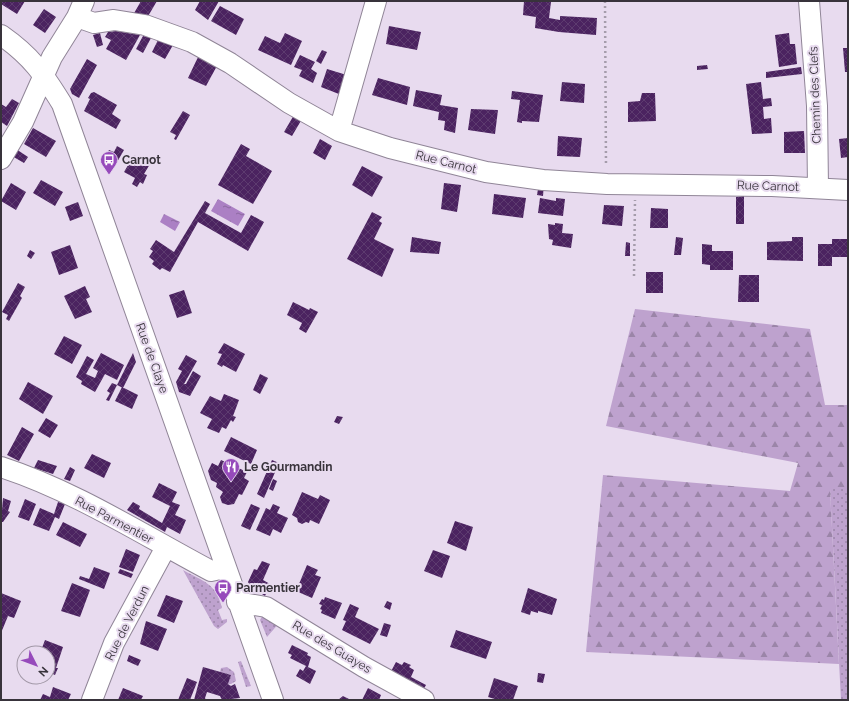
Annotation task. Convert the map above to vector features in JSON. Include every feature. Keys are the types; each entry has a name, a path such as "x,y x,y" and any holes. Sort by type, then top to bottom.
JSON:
{"street":[{"path":"339,131 376,1"},
{"name":"Chemin des Clefs","path":"810,1 817,106 818,188"},
{"path":"1,159 23,122 52,57 80,9"},
{"name":"Rue Carnot","path":"80,9 94,23 114,20 145,25 192,42 230,63 289,103 339,131 390,148 486,172 543,180 606,184 772,186 848,190"},
{"name":"Rue de Claye","path":"1,35 22,50 44,75 62,104 273,700"},
{"name":"Rue Parmentier","path":"1,467 49,487 111,517 211,571 226,568"},
{"name":"Rue de Verdun","path":"92,700 114,643 166,547"},
{"name":"Rue des Guayes","path":"238,602 266,607 364,667 424,700"}],"path":[{"path":"604,1 606,184"},
{"path":"634,276 636,184"}],"green space":[{"path":"635,309 810,329 825,405 848,405 848,489 830,489 839,664 586,652 603,475 790,491 798,463 606,426"},
{"path":"830,489 848,489 848,700 841,700"},
{"path":"183,570 208,584 216,593 222,608 218,610 222,620 227,619 227,622 218,629 214,626"},
{"path":"264,613 280,622 267,637 260,620"},
{"path":"241,661 251,686 246,687 238,662"},
{"path":"227,667 234,672 236,681 231,684 228,684 231,675 220,672 221,668"}],"water":[{"path":"218,199 245,214 238,226 211,211"},
{"path":"164,214 180,222 175,231 160,222"}],"building":[{"path":"3,1 25,1 17,14 1,4"},
{"path":"141,1 157,1 147,18 133,15"},
{"path":"200,1 219,1 208,20 195,10"},
{"path":"524,1 551,2 549,18 560,20 560,16 597,18 596,35 559,32 535,28 536,17 523,15"},
{"path":"220,6 244,19 236,35 211,21"},
{"path":"44,9 56,17 45,33 33,25"},
{"path":"389,26 421,32 417,50 386,44"},
{"path":"116,31 140,35 126,60 106,49 111,40 105,37 108,32"},
{"path":"100,33 103,45 97,47 93,35"},
{"path":"285,33 302,41 291,65 258,50 265,36 280,43"},
{"path":"789,33 790,44 795,44 797,64 779,67 775,35"},
{"path":"143,36 151,38 143,53 136,49"},
{"path":"158,40 173,45 165,59 152,52"},
{"path":"843,48 848,48 848,72 845,72"},
{"path":"322,50 327,52 321,64 316,61"},
{"path":"199,55 218,64 206,86 188,78"},
{"path":"300,55 315,62 311,69 317,73 313,83 299,76 302,70 294,67"},
{"path":"87,59 97,65 79,98 72,94 70,89"},
{"path":"707,65 708,69 697,70 697,66"},
{"path":"801,67 802,74 766,78 766,72"},
{"path":"327,69 350,76 344,96 321,87"},
{"path":"378,78 410,87 407,105 372,95"},
{"path":"562,82 585,84 584,103 560,101"},
{"path":"761,82 763,99 771,98 772,106 763,107 764,119 771,118 772,133 752,134 746,84"},
{"path":"416,90 442,95 440,105 458,108 455,133 444,130 445,121 438,120 439,112 413,106"},
{"path":"512,91 543,95 539,122 517,122 520,100 511,99"},
{"path":"94,92 117,105 112,114 121,120 116,129 84,111 90,99 88,98 91,93"},
{"path":"642,93 655,93 656,121 628,122 628,102 640,101"},
{"path":"12,99 19,103 7,126 1,122 1,104 6,107"},
{"path":"471,109 498,110 495,134 468,130"},
{"path":"183,111 190,115 176,140 174,139 176,135 170,132"},
{"path":"294,115 302,119 292,136 284,132"},
{"path":"33,128 56,141 46,157 24,144"},
{"path":"804,131 805,153 784,153 784,132"},
{"path":"558,136 582,138 580,157 557,156"},
{"path":"848,138 848,157 841,158 839,139"},
{"path":"320,139 332,146 325,160 313,153"},
{"path":"241,144 250,149 246,156 272,171 253,204 218,185"},
{"path":"117,146 124,150 113,169 102,163 109,150 114,152"},
{"path":"16,149 28,157 24,163 12,156"},
{"path":"134,155 150,164 144,174 147,175 143,184 140,182 137,187 132,184 135,178 124,172"},
{"path":"362,166 383,177 372,197 352,185"},
{"path":"41,180 63,192 55,206 33,193"},
{"path":"11,183 26,192 16,210 1,201"},
{"path":"444,183 461,185 457,212 441,209"},
{"path":"539,183 544,184 543,196 537,195"},
{"path":"494,194 526,198 523,218 492,214"},
{"path":"744,196 744,224 736,224 736,197"},
{"path":"540,198 556,201 556,198 565,199 563,216 538,213"},
{"path":"205,201 210,204 205,213 241,233 251,215 264,222 248,251 198,222 170,272 162,268 160,270 152,264 154,261 149,257 153,251 150,249 156,240 174,252"},
{"path":"78,202 83,216 70,221 65,207"},
{"path":"604,205 624,206 622,226 602,224"},
{"path":"651,208 668,209 668,228 650,228"},
{"path":"372,212 382,217 379,221 382,223 374,239 394,249 382,277 347,259"},
{"path":"555,223 563,224 562,233 573,234 571,248 552,245 553,240 549,239 548,224 555,225"},
{"path":"412,237 441,242 439,254 410,252"},
{"path":"676,237 683,238 681,255 674,255"},
{"path":"792,237 803,237 803,261 767,260 767,242 792,241"},
{"path":"832,239 848,239 848,257 832,257 832,266 818,266 818,244 832,244"},
{"path":"626,242 630,243 630,256 625,256"},
{"path":"702,244 712,245 712,251 733,251 733,270 710,270 710,265 702,264"},
{"path":"70,245 78,268 59,275 51,252"},
{"path":"30,250 35,253 31,259 27,256"},
{"path":"646,272 663,272 663,293 646,293"},
{"path":"739,275 759,275 759,302 738,302"},
{"path":"18,283 25,287 20,296 22,298 9,321 6,319 8,315 2,312"},
{"path":"85,286 90,297 86,299 92,312 75,319 64,296"},
{"path":"184,290 192,313 177,318 169,295"},
{"path":"293,302 309,310 310,308 318,312 306,333 299,329 302,323 287,315"},
{"path":"64,336 82,345 72,364 54,354"},
{"path":"224,343 245,354 236,372 223,365 222,367 217,364 222,354 218,353"},
{"path":"101,353 124,365 117,380 105,374 95,392 81,384 82,381 76,377 87,356 94,360 86,374 95,378 98,371 93,368"},
{"path":"133,353 136,362 123,388 117,385"},
{"path":"186,355 197,361 184,384 186,384 193,371 201,376 190,396 179,392 176,382 182,371 178,369"},
{"path":"260,374 268,378 260,394 253,390"},
{"path":"28,382 53,396 43,414 19,399"},
{"path":"112,383 117,385 109,401 106,400 110,393 107,391"},
{"path":"122,387 138,395 132,409 115,401"},
{"path":"224,394 239,400 233,416 236,417 233,422 231,420 226,429 222,427 219,433 207,428 212,419 200,413 210,396 221,401"},
{"path":"337,416 343,417 339,424 334,422"},
{"path":"46,418 58,425 50,438 38,431"},
{"path":"22,427 34,434 19,461 7,455"},
{"path":"231,437 257,450 251,464 224,451"},
{"path":"92,454 111,463 104,478 84,468"},
{"path":"38,460 57,466 53,474 34,468"},
{"path":"221,460 247,472 244,478 249,481 242,495 239,494 234,504 228,505 222,503 220,497 223,492 216,487 217,483 211,480 208,471 212,463 218,466"},
{"path":"272,460 279,463 264,498 257,494"},
{"path":"70,467 75,470 70,481 64,479"},
{"path":"273,479 277,481 273,491 269,489"},
{"path":"159,483 177,492 172,502 180,505 175,515 186,520 180,534 167,527 165,532 127,510 133,502 140,506 139,509 162,523 170,506 152,497"},
{"path":"302,492 318,499 320,495 330,500 319,524 310,520 309,523 306,522 302,524 292,515"},
{"path":"3,498 11,501 8,511 10,512 3,522 1,522"},
{"path":"25,499 36,504 29,521 18,517"},
{"path":"58,502 65,504 59,519 55,517 49,531 33,525 40,508 54,514"},
{"path":"251,504 260,508 250,530 241,526"},
{"path":"273,504 280,507 277,513 288,518 281,533 273,529 270,536 256,530 266,508 270,510"},
{"path":"455,521 473,527 466,551 447,543"},
{"path":"63,522 87,534 80,547 56,535"},
{"path":"126,549 140,555 133,572 119,567"},
{"path":"433,550 450,556 442,578 424,571"},
{"path":"262,561 270,564 263,580 270,584 265,596 250,586 248,582 254,569 257,570"},
{"path":"307,565 318,570 315,575 321,577 312,598 296,591"},
{"path":"94,567 110,573 104,589 79,579 80,576 89,579"},
{"path":"120,569 133,574 131,578 118,573"},
{"path":"72,583 90,590 80,617 61,611"},
{"path":"528,588 557,599 552,615 538,611 538,613 531,611 530,615 521,612"},
{"path":"1,593 21,601 14,618 8,616 1,633"},
{"path":"166,595 183,601 174,623 157,616"},
{"path":"325,597 342,603 335,619 321,613 322,610 320,609 322,605 319,604"},
{"path":"387,601 392,603 390,610 384,607"},
{"path":"350,604 359,608 355,617 379,629 370,644 342,630 346,621 343,620"},
{"path":"146,621 167,629 158,651 140,644"},
{"path":"384,623 391,625 387,637 380,635"},
{"path":"456,630 492,642 486,659 450,647"},
{"path":"45,640 63,647 56,668 56,645 43,645"},
{"path":"292,645 308,653 307,655 311,657 308,667 316,671 310,684 296,676 300,669 303,671 306,666 290,658 292,655 288,653"},
{"path":"129,655 141,660 138,666 127,661"},
{"path":"396,662 402,665 404,662 411,665 409,667 414,670 411,677 426,685 421,694 388,677"},
{"path":"203,667 231,675 228,684 231,686 235,684 240,698 222,700 220,696 207,692 205,698 206,700 194,700"},
{"path":"538,673 545,674 543,683 537,682"},
{"path":"187,678 197,682 190,700 178,700"},
{"path":"494,678 518,686 513,700 498,700 488,697"},
{"path":"53,687 71,694 68,700 40,700 43,694 50,697"},
{"path":"123,688 143,696 141,700 118,700"},
{"path":"368,688 381,695 379,700 362,700"},
{"path":"343,696 349,699 338,700"}],"place":[{"name":"Carnot","path":"109,175"},
{"name":"Le Gourmandin","path":"231,482"},
{"name":"Parmentier","path":"223,603"}]}
